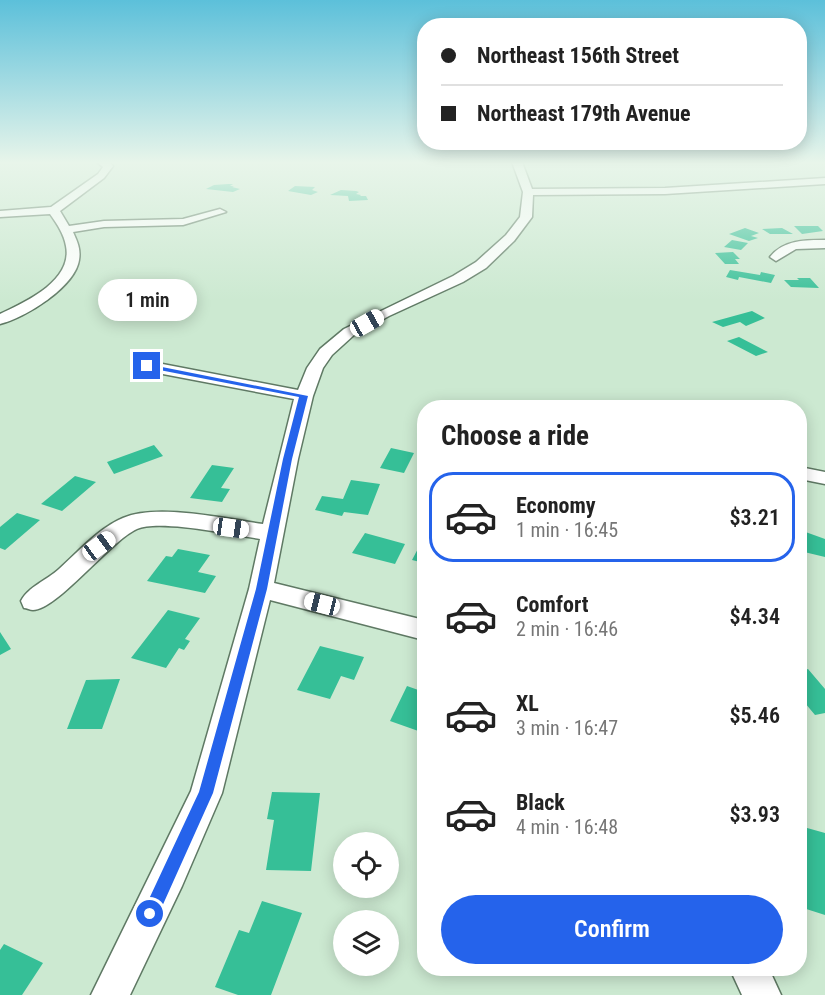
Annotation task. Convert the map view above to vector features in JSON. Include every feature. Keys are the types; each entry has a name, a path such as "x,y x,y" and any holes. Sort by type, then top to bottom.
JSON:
{"street":[{"path":"110,995 170,874 206,793 261,589 288,459 304,396 315,368 326,352 349,332 458,279 481,265 498,250 526,217 527,208"},
{"path":"0,214 54,210 74,247 72,266 53,289 0,320"},
{"path":"64,231 104,224 183,222 220,212"},
{"path":"776,257 782,250 788,248 825,244"},
{"path":"147,366 304,396"},
{"path":"807,474 825,478"},
{"path":"33,601 57,585 99,546 130,523 152,518 168,519 273,533"},
{"path":"261,589 417,628"},
{"path":"752,976 762,995"}],"building":[{"path":"794,226 818,226 823,231 802,234"},
{"path":"745,228 759,233 751,236 758,238 749,241 729,234"},
{"path":"782,228 793,234 770,234 762,229"},
{"path":"732,240 748,243 741,250 724,247"},
{"path":"733,252 740,259 735,259 739,264 725,264 715,253"},
{"path":"730,270 775,275 771,283 739,277 738,280 726,277"},
{"path":"797,278 810,278 819,288 791,287 784,280 799,280"},
{"path":"752,311 765,318 746,326 740,322 723,327 712,322"},
{"path":"739,337 768,352 756,356 727,341"},
{"path":"154,445 163,456 114,474 107,462"},
{"path":"391,448 414,453 404,473 380,468"},
{"path":"212,465 234,468 221,488 230,489 222,502 190,498"},
{"path":"75,476 96,482 62,511 41,504"},
{"path":"351,480 380,484 368,515 344,512 342,516 315,510 322,496 343,499"},
{"path":"17,513 40,520 5,550 0,548 0,527"},
{"path":"365,533 405,544 395,564 352,553"},
{"path":"807,533 825,539 825,557 807,553"},
{"path":"178,549 210,555 198,572 216,576 205,593 147,581 166,556 172,557"},
{"path":"417,550 417,561 412,560"},
{"path":"168,610 200,618 185,639 190,641 184,650 179,648 166,668 131,658"},
{"path":"0,632 11,649 0,655"},
{"path":"320,646 364,657 354,680 341,676 330,699 297,690"},
{"path":"807,669 825,689 825,713 815,715 807,705"},
{"path":"120,679 102,729 67,729 86,680"},
{"path":"407,686 417,690 417,731 390,721"},
{"path":"272,792 320,793 311,871 266,870 274,820 267,819"},
{"path":"807,828 825,833 825,915 807,909"},
{"path":"262,901 302,913 271,995 238,995 215,987 239,930 249,933"},
{"path":"4,944 43,963 22,995 0,995 0,950"}],"route":[{"path":"147,366 304,396 288,459 261,589 206,793 150,914"}]}
